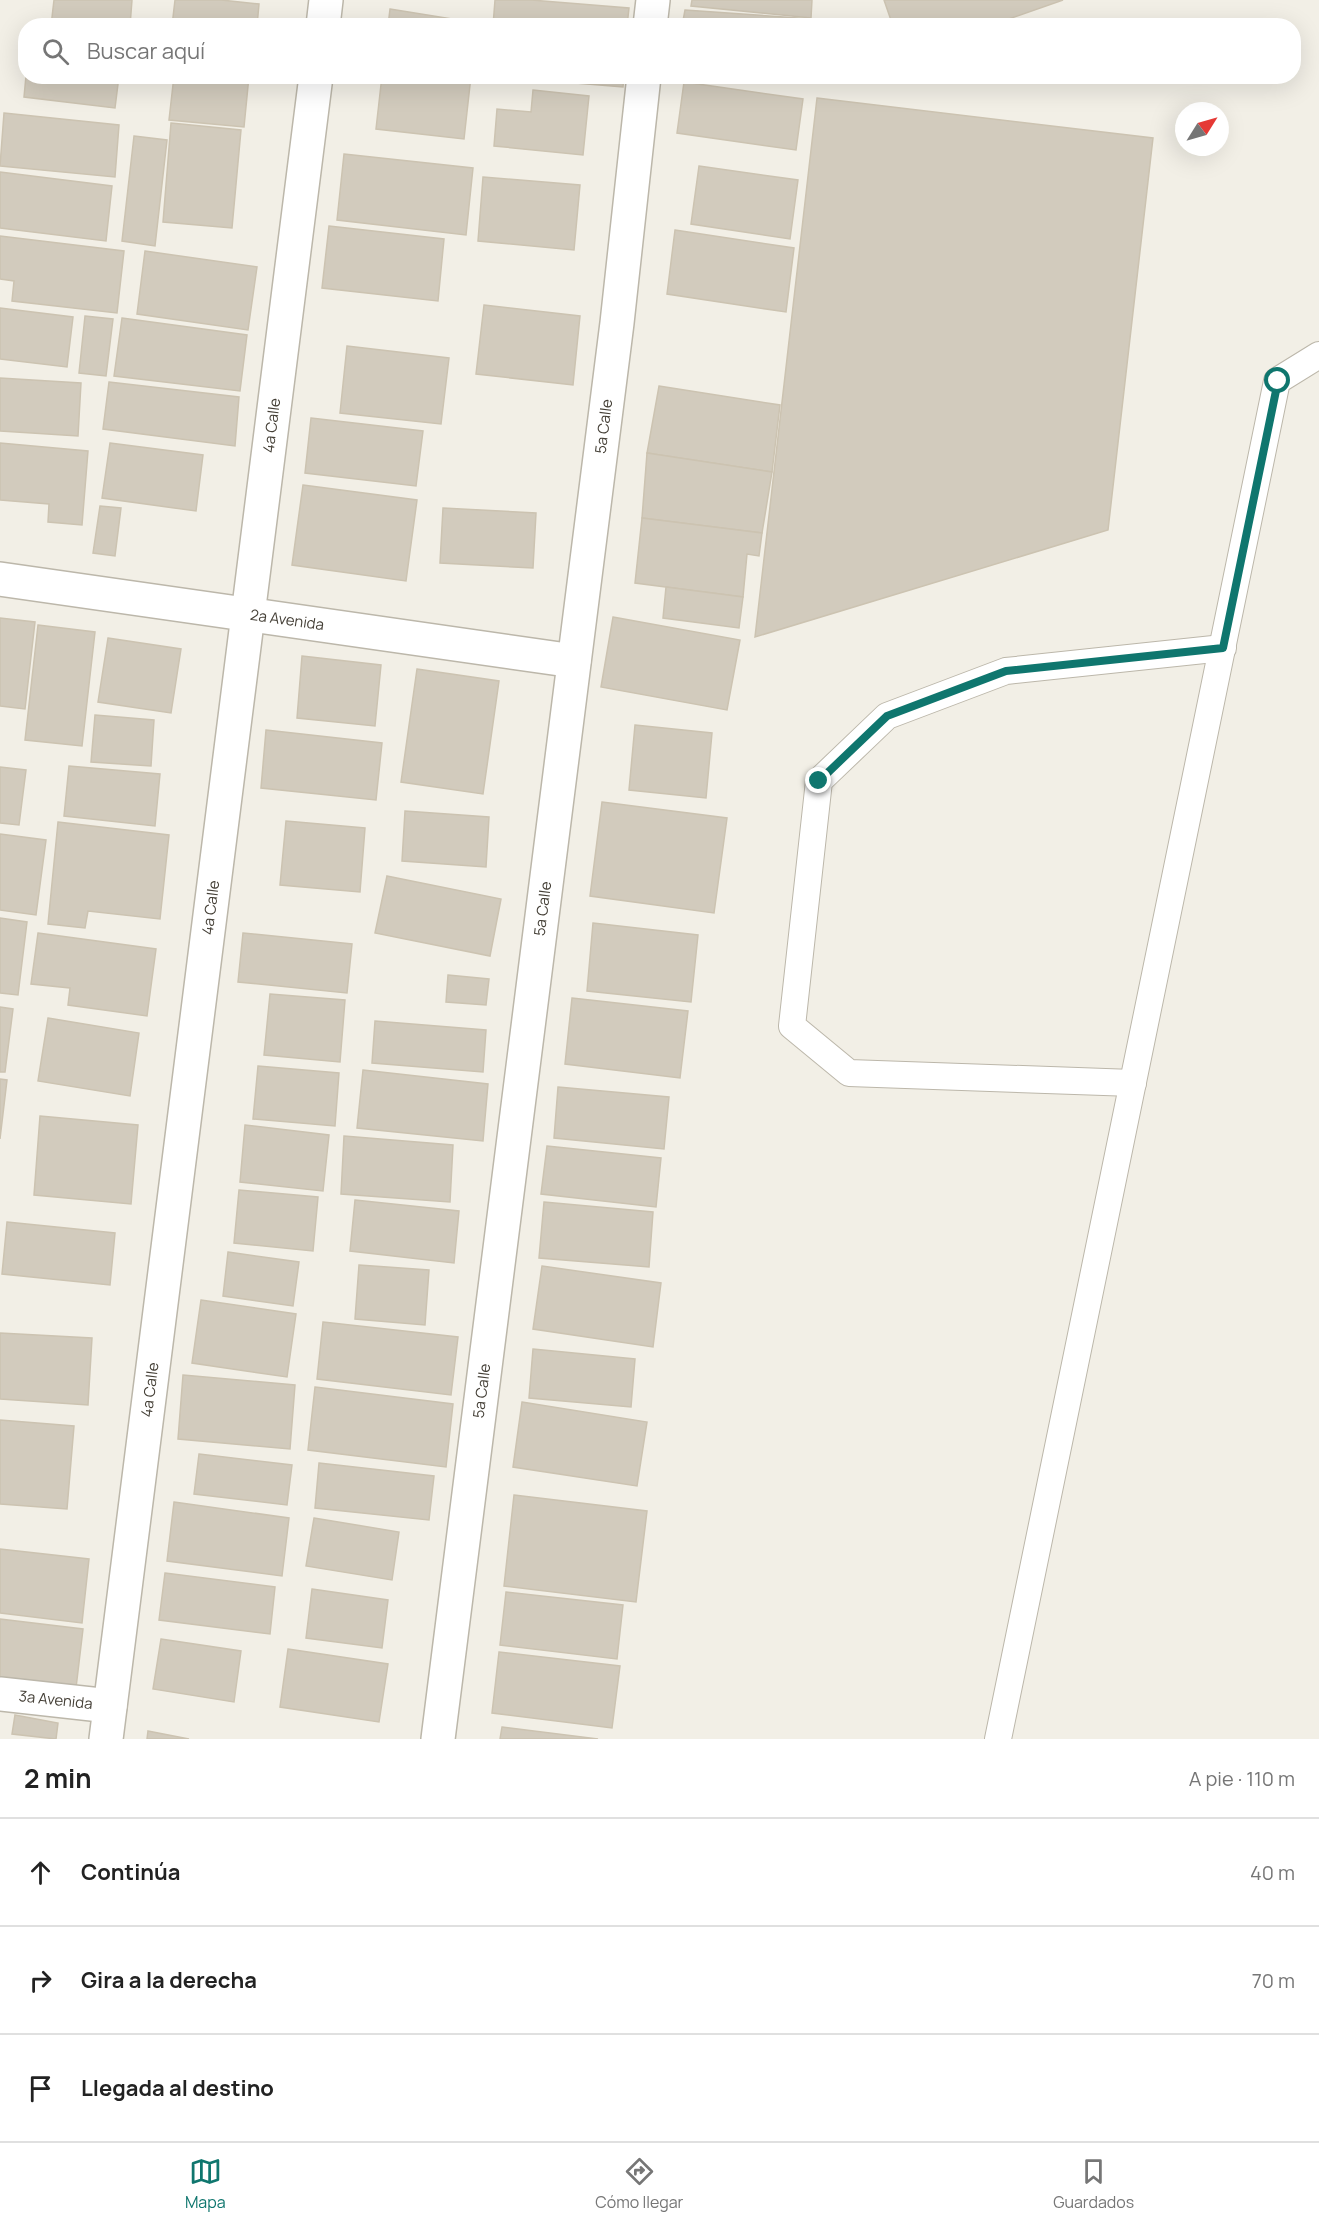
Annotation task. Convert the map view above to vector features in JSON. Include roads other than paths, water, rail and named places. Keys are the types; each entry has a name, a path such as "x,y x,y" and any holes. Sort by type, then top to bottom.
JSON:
{"street":[{"path":"324,18 326,0"},
{"path":"651,18 653,0"},
{"name":"4a Calle","path":"106,1739 315,84"},
{"name":"5a Calle","path":"438,1739 615,335 644,84"},
{"name":"2a Avenida","path":"0,579 574,661"},
{"name":"3a Avenida","path":"0,1694 110,1706"}],"lane":[{"path":"998,1739 1278,381 1319,355"},
{"path":"1133,1083 849,1073 792,1026 819,781 887,716 1006,671 1223,648"}]}
